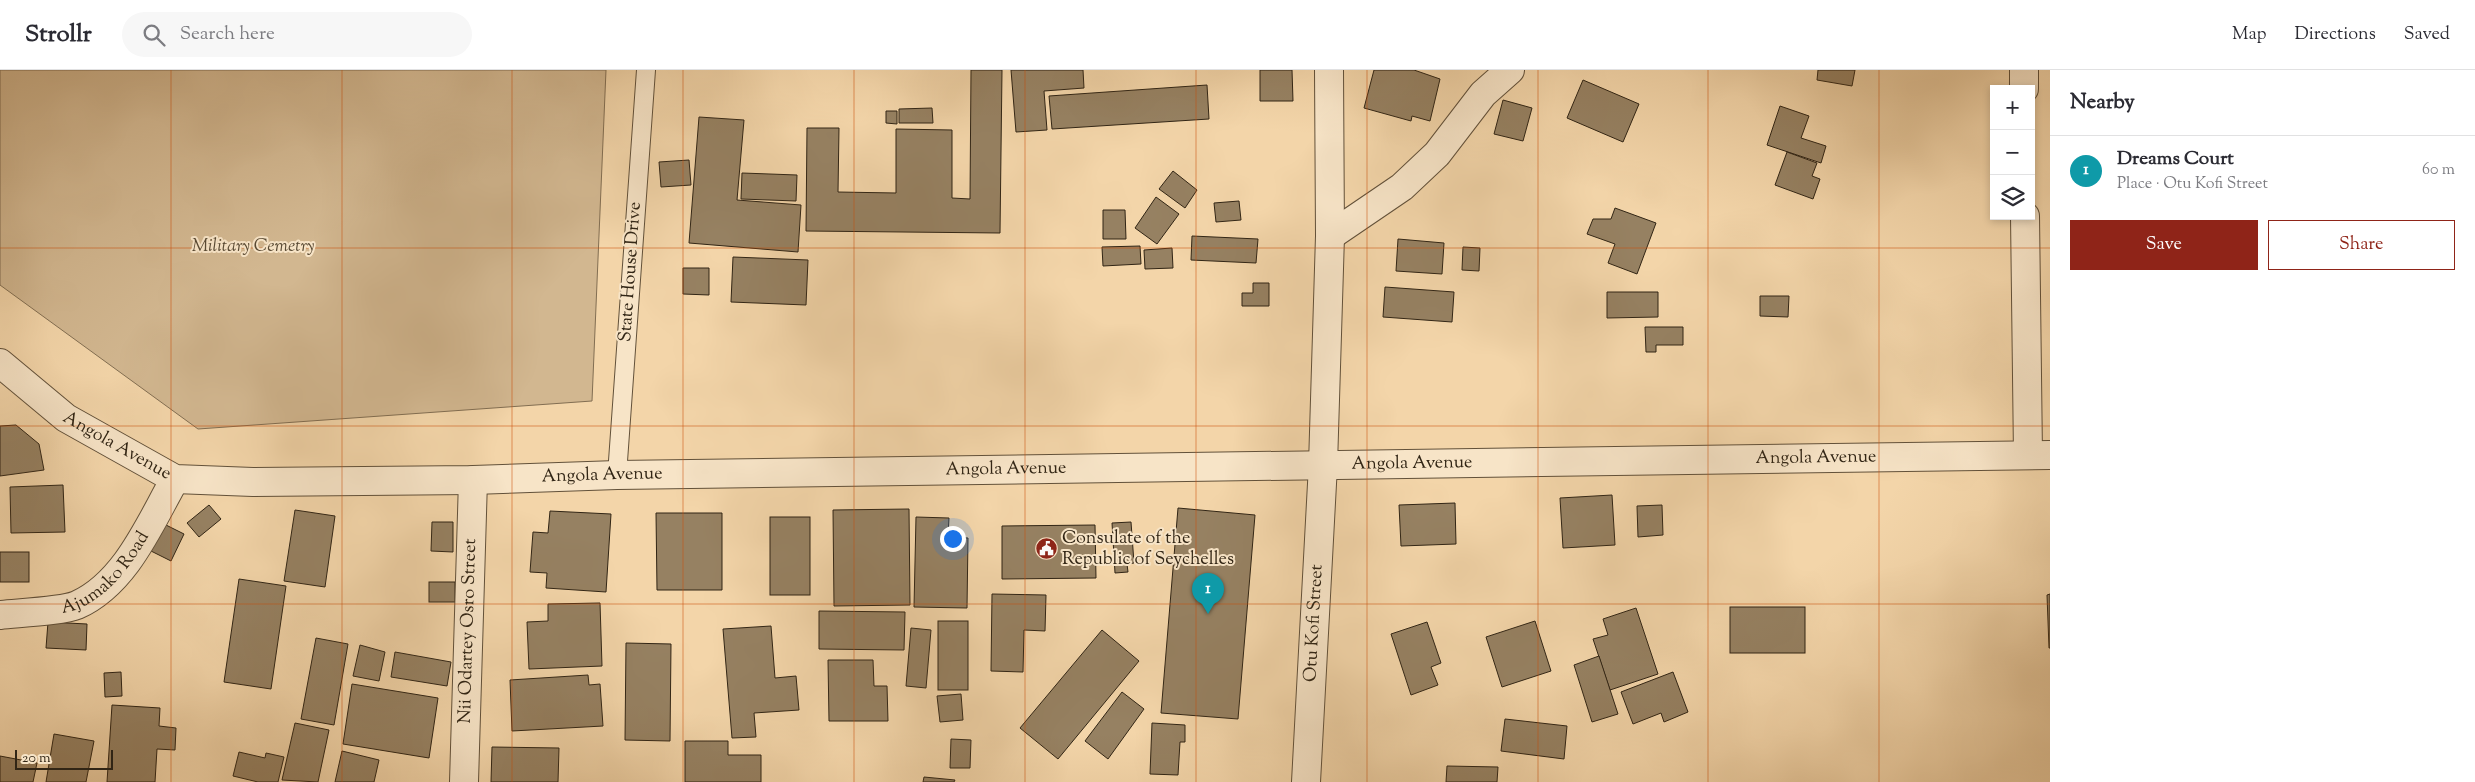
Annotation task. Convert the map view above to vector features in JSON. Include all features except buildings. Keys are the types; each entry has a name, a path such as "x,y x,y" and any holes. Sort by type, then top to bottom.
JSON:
{"street":[{"name":"Otu Kofi Street","path":"1306,782 1324,465 1330,236 1329,70"},
{"path":"1330,236 1402,187 1436,154 1483,94 1510,70"},
{"path":"2024,70 2024,85"},
{"path":"2025,220 2039,455"},
{"name":"Angola Avenue","path":"0,363 66,418 175,479 253,482 473,480 617,475 2039,455"},
{"name":"Ajumako Road","path":"0,615 76,605 107,586 135,549 175,479"},
{"name":"Nii Odartey Osro Street","path":"464,782 473,480"}],"lane":[{"name":"State House Drive","path":"617,475 646,70"}],"green space":[{"name":"Military Cemetry","path":"0,70 606,70 592,401 198,429 0,285"}],"place":[{"name":"Consulate of the Republic of Seychelles","path":"1046,549"},
{"name":"Dreams Court","path":"1208,614"}]}
